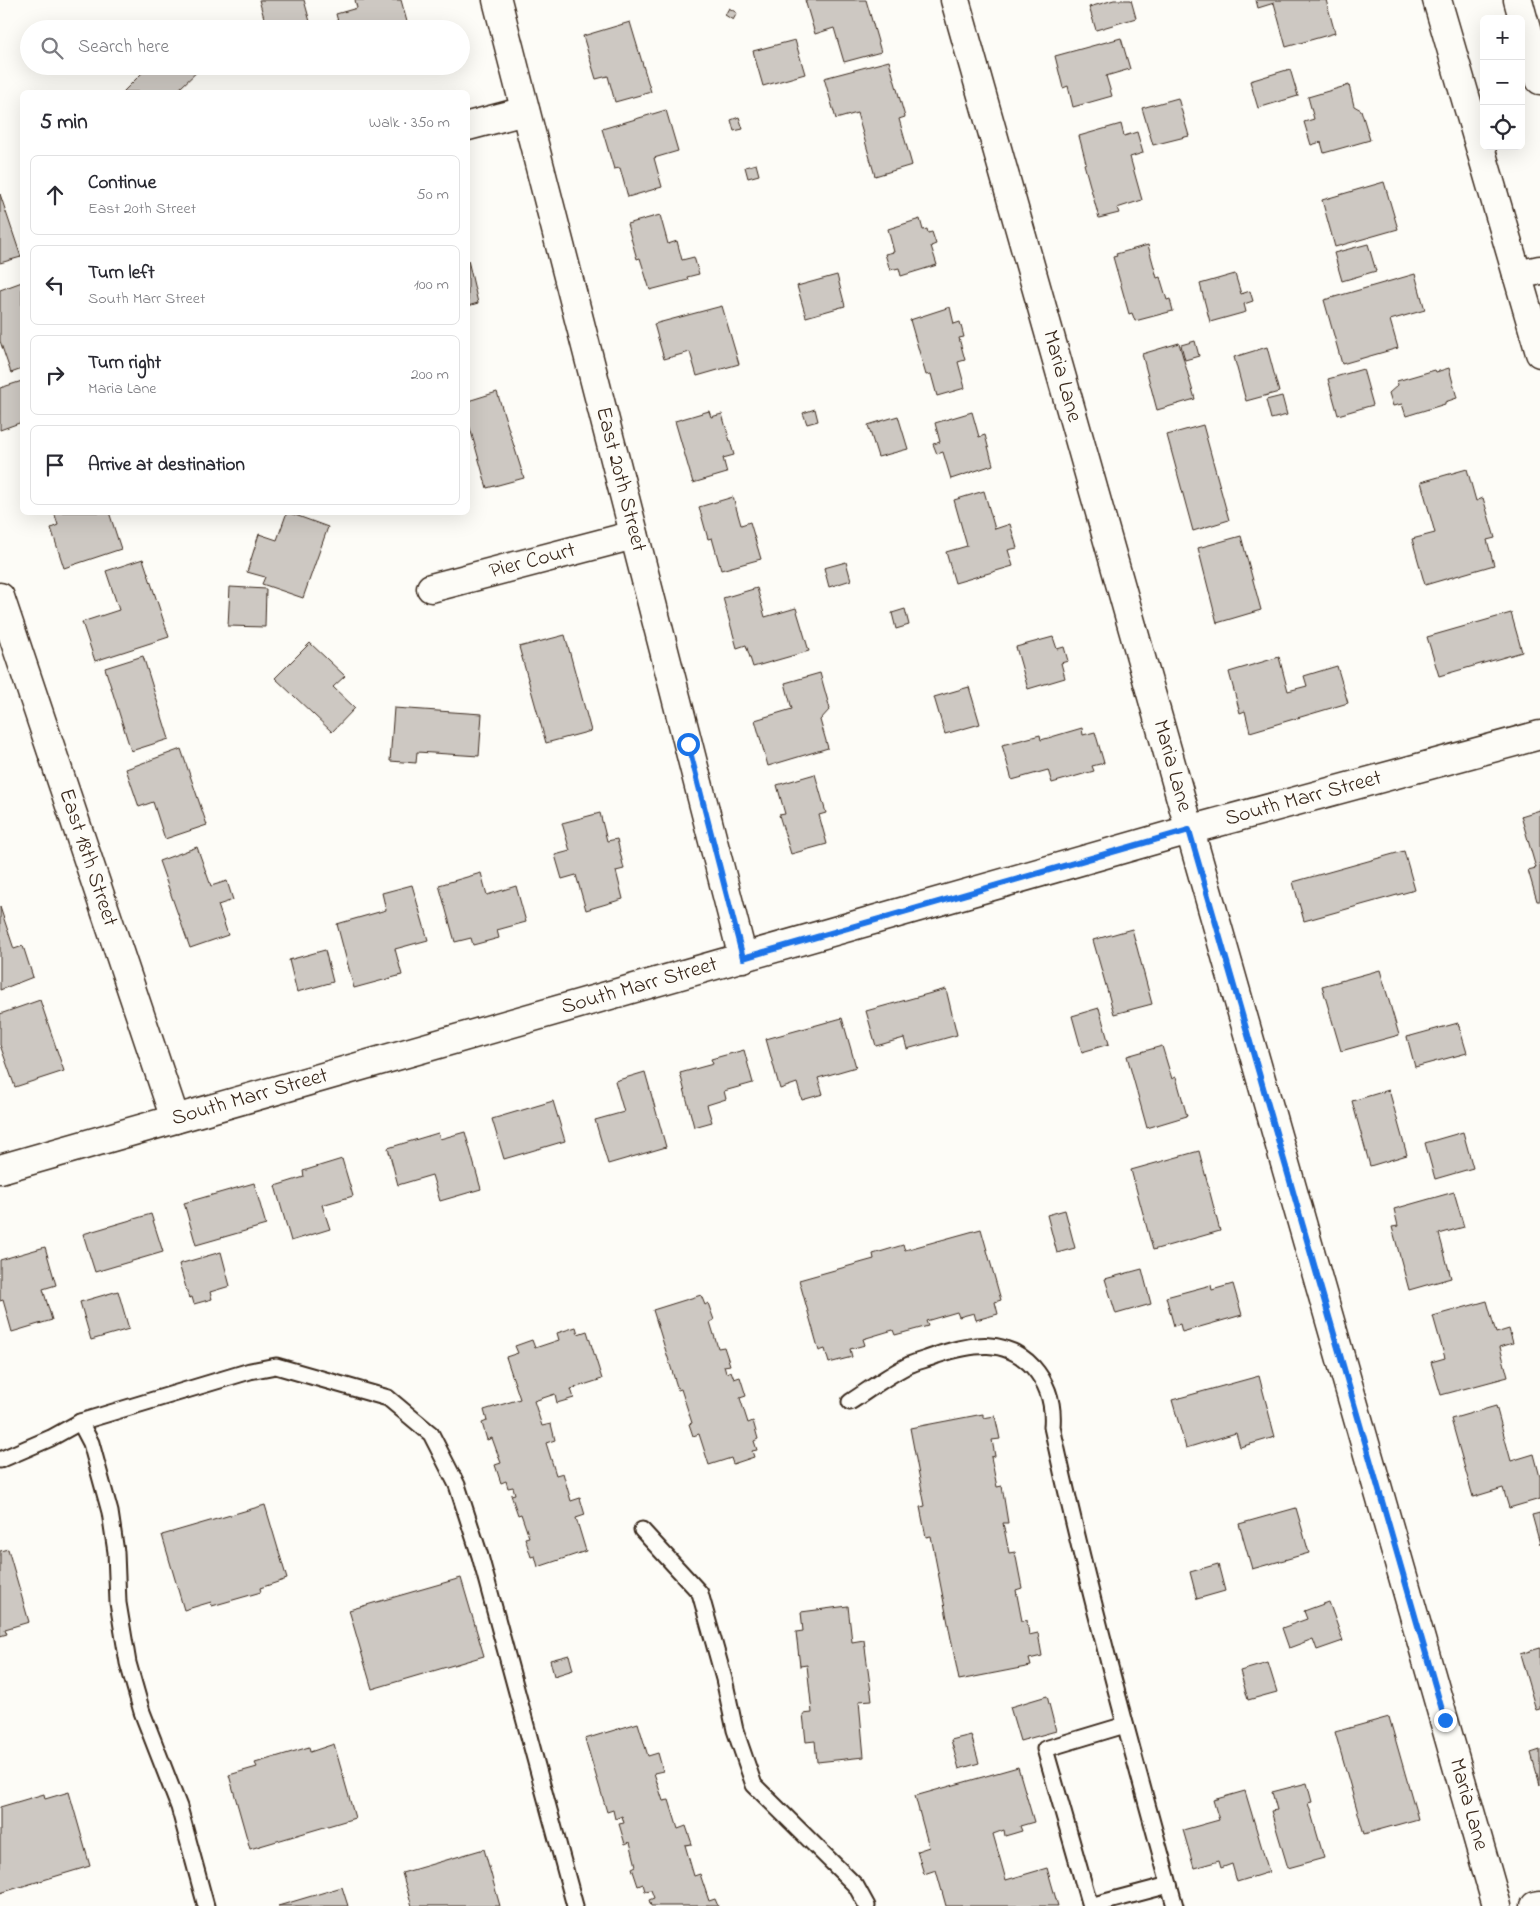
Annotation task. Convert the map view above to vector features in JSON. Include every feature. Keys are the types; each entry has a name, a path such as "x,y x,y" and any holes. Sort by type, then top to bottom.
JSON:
{"street":[{"name":"East 20th Street","path":"497,0 743,958"},
{"name":"Maria Lane","path":"955,0 1189,830 1497,1906"},
{"path":"1437,0 1529,272 1540,353"},
{"path":"1518,0 1540,80"},
{"path":"470,125 525,111"},
{"name":"Pier Court","path":"431,588 634,535"},
{"name":"East 18th Street","path":"0,596 175,1119"},
{"name":"South Marr Street","path":"0,1169 1189,830 1540,735"},
{"path":"1535,1906 1540,1905"}],"lane":[{"path":"850,1402 909,1365 970,1345 989,1345 1008,1350 1024,1359 1038,1373 1050,1398 1053,1417 1052,1427 1077,1541 1175,1906"},
{"path":"0,1460 51,1438 80,1422 250,1371 276,1366 388,1398 431,1434 457,1485 480,1556 575,1906"},
{"path":"80,1422 91,1443 110,1512 116,1552 118,1603 128,1663 151,1736 179,1807 206,1906"},
{"path":"642,1530 700,1593 724,1679 734,1730 754,1785 856,1886 867,1906"},
{"path":"1125,1725 1045,1749 1090,1906 1169,1886"}],"building":[{"path":"259,0 304,0 310,20 265,20"},
{"path":"355,0 401,0 407,20 338,20 336,14 357,8"},
{"path":"805,0 866,0 881,52 844,62 834,28 815,34"},
{"path":"1114,0 1131,0 1136,18 1096,30 1089,7"},
{"path":"1256,0 1326,0 1335,33 1286,47 1274,3 1258,8"},
{"path":"729,8 737,13 733,20 725,15"},
{"path":"630,22 651,92 615,102 608,76 596,79 583,36"},
{"path":"1121,38 1130,69 1106,76 1112,96 1073,107 1068,86 1063,88 1055,56"},
{"path":"795,40 805,74 763,86 753,51"},
{"path":"889,61 905,117 899,119 912,165 875,176 857,113 836,119 824,78"},
{"path":"1290,69 1298,96 1258,108 1250,81"},
{"path":"140,75 194,75 180,88 182,90 125,90"},
{"path":"1349,85 1354,106 1361,110 1370,140 1324,153 1321,142 1311,145 1304,122 1314,119 1308,97"},
{"path":"1178,98 1189,136 1153,145 1142,108"},
{"path":"666,110 678,151 654,158 662,187 628,197 620,168 614,169 602,129"},
{"path":"739,117 743,129 734,131 731,120"},
{"path":"1121,124 1124,136 1137,132 1143,153 1130,157 1142,200 1117,208 1119,213 1099,218 1084,164 1086,163 1079,136"},
{"path":"756,164 759,175 748,178 745,167"},
{"path":"1384,182 1398,229 1335,247 1322,200"},
{"path":"0,194 20,257 0,263"},
{"path":"660,215 668,244 677,241 682,260 694,257 699,274 687,277 688,280 650,290 640,258 637,259 627,224"},
{"path":"920,219 923,230 927,229 928,233 932,232 936,244 931,246 937,265 901,276 899,268 890,270 885,254 894,252 888,229"},
{"path":"1368,244 1376,271 1342,281 1334,253"},
{"path":"1148,245 1157,278 1160,277 1167,300 1170,299 1173,311 1135,321 1132,313 1129,314 1113,257 1117,256 1116,254"},
{"path":"470,269 478,303 470,305"},
{"path":"1235,274 1241,294 1250,291 1253,301 1244,304 1246,312 1210,322 1200,284"},
{"path":"1415,274 1425,310 1390,320 1398,348 1342,364 1324,300"},
{"path":"837,275 845,306 806,317 797,286"},
{"path":"20,283 20,370 11,373 0,341 0,290"},
{"path":"722,306 739,364 697,376 690,352 664,359 654,324"},
{"path":"950,307 954,324 960,322 964,337 959,338 965,360 958,362 965,388 937,396 931,374 926,375 910,320"},
{"path":"1195,341 1199,356 1185,360 1181,345"},
{"path":"1179,343 1195,399 1157,410 1142,354"},
{"path":"1267,347 1279,392 1246,401 1234,357"},
{"path":"1449,368 1457,398 1445,402 1445,404 1406,416 1402,404 1393,406 1389,393 1398,385 1397,381"},
{"path":"1363,369 1373,405 1338,415 1328,379"},
{"path":"20,382 20,423 0,430 0,388"},
{"path":"497,392 524,478 487,488 470,428 470,400"},
{"path":"1282,396 1287,415 1271,419 1266,400"},
{"path":"815,409 818,421 807,424 803,413"},
{"path":"709,411 711,417 722,414 734,455 723,458 727,473 693,483 675,421"},
{"path":"972,412 979,437 985,435 993,465 951,479 943,452 937,454 933,444 940,442 935,423"},
{"path":"898,416 908,449 878,457 868,425"},
{"path":"1203,425 1229,520 1193,531 1167,435"},
{"path":"1467,469 1476,501 1483,498 1495,538 1487,540 1494,565 1425,585 1412,539 1435,533 1421,482"},
{"path":"984,491 995,529 1010,524 1017,548 1008,550 1013,566 955,583 946,552 967,546 954,500"},
{"path":"733,497 741,525 750,522 761,559 721,570 712,538 708,539 699,507"},
{"path":"55,515 110,515 121,549 64,568 51,528 58,525"},
{"path":"286,515 295,515 328,527 303,598 262,584 265,577 247,572 259,534 277,540"},
{"path":"1241,536 1261,610 1217,623 1198,548"},
{"path":"143,559 169,637 95,661 82,622 119,610 106,571"},
{"path":"846,562 851,580 829,587 824,568"},
{"path":"230,587 266,589 265,627 228,626"},
{"path":"757,588 765,617 796,608 809,651 753,667 746,645 737,648 723,598"},
{"path":"905,609 909,625 896,629 892,613"},
{"path":"1511,613 1522,652 1439,676 1427,637"},
{"path":"565,635 591,731 546,743 519,647"},
{"path":"1053,637 1057,649 1064,647 1068,661 1061,663 1065,678 1028,689 1016,647"},
{"path":"310,643 345,676 333,687 355,708 332,732 275,678"},
{"path":"143,656 169,739 131,751 105,668"},
{"path":"1279,657 1288,691 1307,686 1304,676 1337,666 1348,703 1250,732 1245,711 1240,713 1229,672"},
{"path":"820,673 830,709 820,720 828,748 768,766 755,720 792,709 785,683"},
{"path":"969,687 980,724 945,734 934,697"},
{"path":"394,708 482,714 479,756 417,752 416,763 390,761"},
{"path":"1082,728 1083,735 1095,732 1104,763 1092,766 1094,771 1052,783 1048,770 1012,780 1002,745 1040,735 1041,740"},
{"path":"181,749 207,825 165,839 153,802 139,807 126,769"},
{"path":"815,774 826,813 819,815 827,844 791,854 779,815 785,814 777,785"},
{"path":"1540,810 1540,901 1537,901 1528,870 1536,868 1521,816"},
{"path":"600,813 607,841 617,839 624,869 616,871 623,899 586,910 576,875 562,879 555,855 570,851 562,823"},
{"path":"197,847 211,886 227,881 233,900 218,905 228,935 190,948 159,861"},
{"path":"1404,851 1415,890 1304,921 1293,882"},
{"path":"481,873 487,895 516,886 526,922 497,930 499,938 473,945 471,938 455,942 439,885"},
{"path":"412,885 428,940 395,949 402,975 354,988 337,924 386,910 382,893"},
{"path":"0,907 14,949 23,946 33,977 0,990"},
{"path":"1132,929 1152,1004 1114,1014 1093,940"},
{"path":"325,950 333,982 297,992 289,960"},
{"path":"1380,970 1399,1035 1341,1051 1322,986"},
{"path":"946,989 957,1035 907,1049 904,1038 876,1046 866,1011"},
{"path":"40,1000 64,1071 15,1087 0,1045 0,1014"},
{"path":"1099,1008 1109,1044 1082,1052 1072,1016"},
{"path":"842,1018 856,1067 818,1078 823,1094 802,1100 797,1083 780,1089 766,1039"},
{"path":"1458,1023 1467,1053 1415,1067 1407,1037"},
{"path":"1162,1046 1172,1079 1176,1077 1187,1116 1147,1128 1127,1056"},
{"path":"744,1050 753,1083 724,1091 726,1099 707,1105 712,1122 694,1127 680,1073 713,1064 711,1059"},
{"path":"645,1072 666,1147 608,1164 595,1120 624,1112 615,1081"},
{"path":"1389,1090 1407,1155 1370,1166 1352,1101"},
{"path":"553,1101 565,1141 504,1159 492,1119"},
{"path":"465,1132 481,1189 440,1201 432,1175 398,1185 388,1148 438,1133 440,1139"},
{"path":"1463,1132 1473,1168 1435,1179 1425,1143"},
{"path":"1199,1151 1220,1231 1153,1250 1131,1170"},
{"path":"342,1159 353,1196 322,1205 330,1229 291,1241 275,1186 304,1177 303,1171"},
{"path":"254,1183 266,1225 196,1245 184,1203"},
{"path":"1454,1192 1464,1227 1439,1234 1451,1278 1409,1290 1392,1227 1398,1226 1394,1209"},
{"path":"1065,1210 1075,1248 1057,1253 1047,1215"},
{"path":"151,1214 163,1252 95,1272 83,1234"},
{"path":"981,1229 1001,1300 995,1302 998,1314 976,1320 974,1313 959,1317 957,1312 926,1321 928,1326 895,1335 893,1330 863,1339 865,1345 850,1349 852,1357 829,1363 825,1349 819,1351 799,1280 874,1259 873,1254 903,1245 905,1250"},
{"path":"45,1247 56,1285 43,1289 52,1320 12,1332 3,1300 0,1301 0,1260"},
{"path":"221,1252 230,1286 210,1292 212,1299 194,1304 192,1297 189,1298 179,1264"},
{"path":"1142,1269 1151,1304 1116,1314 1105,1279"},
{"path":"1233,1284 1242,1315 1182,1332 1180,1324 1174,1326 1166,1297 1211,1285 1212,1290"},
{"path":"118,1291 129,1329 91,1340 80,1302"},
{"path":"701,1295 705,1305 708,1303 714,1320 710,1322 718,1348 724,1347 730,1365 724,1366 726,1373 731,1371 734,1379 740,1377 746,1396 740,1398 748,1423 753,1421 758,1439 754,1441 757,1450 752,1451 754,1457 733,1464 731,1458 709,1465 699,1434 693,1436 689,1424 692,1423 681,1389 678,1390 653,1310"},
{"path":"1487,1301 1496,1333 1509,1329 1513,1343 1500,1347 1508,1377 1441,1395 1431,1362 1445,1358 1433,1316"},
{"path":"576,1327 578,1334 587,1331 602,1379 571,1389 574,1398 557,1403 555,1394 534,1401 542,1426 551,1424 555,1440 546,1443 556,1475 563,1473 571,1501 580,1498 585,1515 576,1518 586,1551 538,1567 535,1556 531,1557 525,1538 529,1537 521,1514 518,1515 511,1495 515,1494 513,1487 508,1488 506,1481 501,1483 495,1465 501,1463 492,1438 487,1440 482,1423 487,1421 484,1410 520,1399 506,1357 518,1353 515,1346 532,1340 535,1348 559,1340 557,1333"},
{"path":"1259,1376 1275,1437 1240,1447 1236,1433 1186,1448 1172,1400"},
{"path":"1496,1406 1511,1461 1534,1454 1540,1477 1540,1499 1509,1508 1503,1488 1473,1497 1451,1419"},
{"path":"983,1414 983,1418 995,1416 1000,1439 992,1440 995,1456 991,1457 997,1487 1002,1486 1008,1523 1003,1523 1009,1553 1015,1552 1022,1588 1016,1590 1022,1621 1027,1620 1029,1635 1038,1633 1042,1656 1029,1659 1031,1666 959,1680 931,1536 926,1537 920,1507 925,1506 910,1428"},
{"path":"265,1505 287,1579 260,1588 261,1592 212,1606 211,1602 184,1610 162,1535"},
{"path":"1296,1508 1309,1553 1252,1569 1239,1524"},
{"path":"1540,1513 1540,1544 1532,1515"},
{"path":"8,1549 29,1622 5,1629 7,1634 0,1636 0,1551"},
{"path":"1218,1564 1225,1591 1197,1599 1190,1572"},
{"path":"461,1578 484,1656 372,1689 349,1610"},
{"path":"1329,1602 1343,1641 1317,1650 1313,1639 1289,1648 1282,1628 1307,1619 1304,1611"},
{"path":"848,1606 852,1642 864,1640 872,1700 859,1701 864,1757 817,1762 815,1741 806,1742 803,1714 812,1713 807,1665 800,1666 796,1632 803,1631 801,1612"},
{"path":"1540,1648 1540,1709 1536,1710 1520,1654"},
{"path":"569,1655 573,1670 554,1676 550,1660"},
{"path":"1268,1663 1277,1692 1248,1700 1240,1671"},
{"path":"1047,1696 1056,1731 1020,1741 1010,1707"},
{"path":"1389,1717 1418,1819 1364,1834 1335,1732"},
{"path":"638,1723 648,1756 658,1753 663,1771 654,1773 663,1801 669,1800 678,1829 686,1826 692,1844 685,1845 694,1876 700,1874 709,1901 715,1899 718,1906 651,1906 649,1900 654,1898 651,1890 645,1891 643,1884 638,1886 632,1868 636,1866 630,1842 625,1844 619,1824 624,1823 622,1816 615,1819 613,1810 607,1812 585,1739"},
{"path":"971,1735 979,1763 959,1769 951,1740"},
{"path":"334,1744 355,1818 250,1849 229,1775 257,1767 255,1763 309,1747 310,1752"},
{"path":"1540,1750 1540,1785 1531,1753"},
{"path":"1018,1767 1034,1822 1020,1826 1022,1831 1005,1836 1004,1830 993,1834 1006,1880 1047,1868 1058,1906 946,1906 936,1870 924,1874 917,1851 929,1847 915,1796"},
{"path":"1307,1783 1312,1802 1308,1803 1324,1858 1288,1868 1271,1811 1277,1810 1272,1792"},
{"path":"1245,1791 1269,1872 1237,1882 1232,1864 1221,1868 1219,1861 1194,1868 1183,1830 1219,1820 1213,1800"},
{"path":"69,1792 90,1866 0,1893 0,1807 44,1794 45,1799"},
{"path":"484,1849 500,1906 412,1906 402,1873"},
{"path":"342,1887 348,1906 278,1906"}],"route":[{"path":"688,744 743,958 1189,830 1445,1720"}]}
